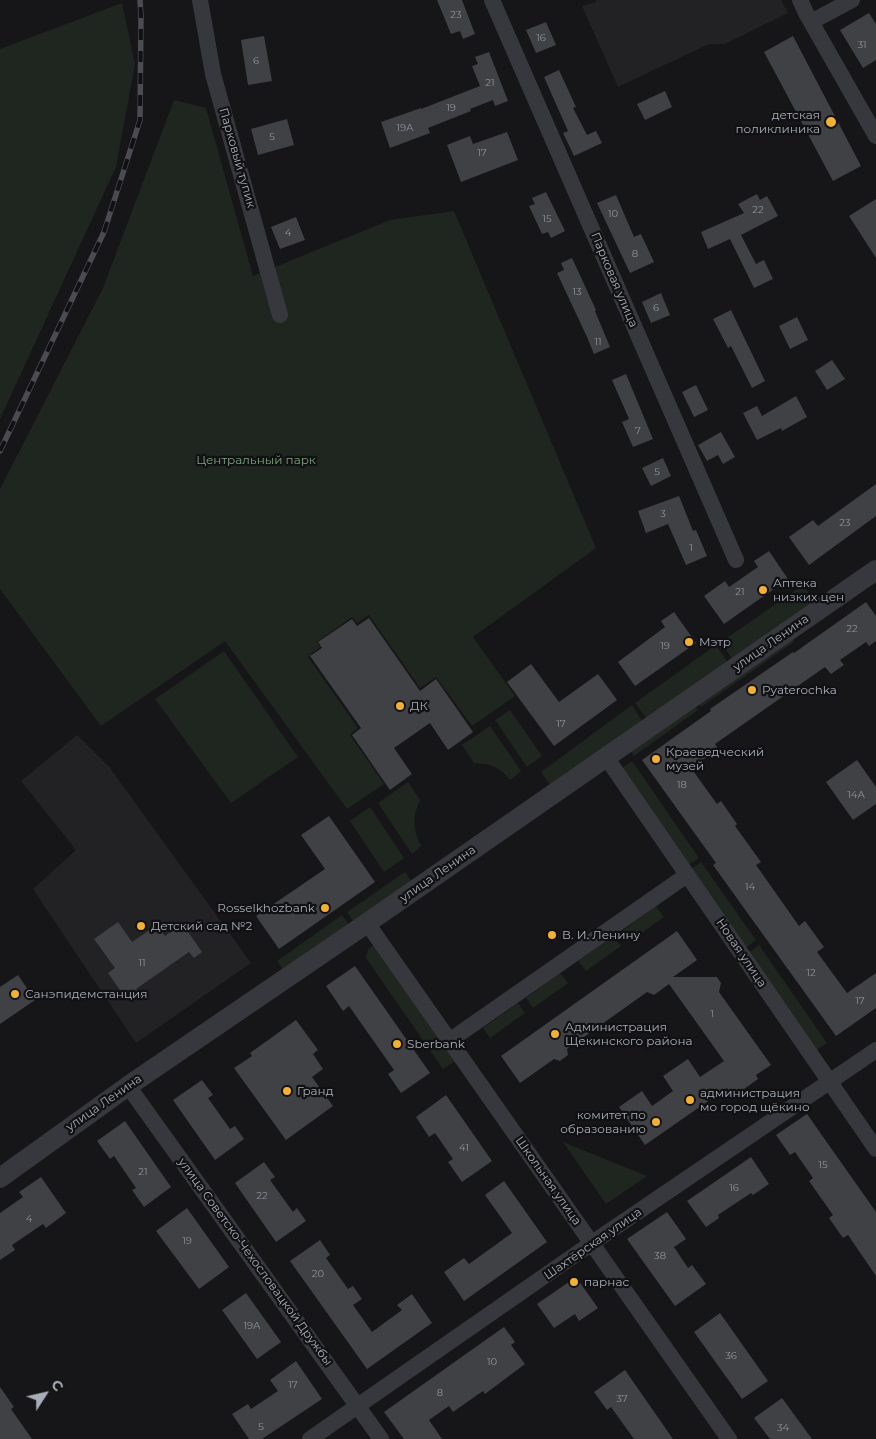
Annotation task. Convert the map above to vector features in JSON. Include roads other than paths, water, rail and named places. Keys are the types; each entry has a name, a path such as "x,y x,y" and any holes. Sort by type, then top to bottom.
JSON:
{"street":[{"name":"Парковый тупик","path":"200,0 213,74 280,315"},
{"name":"Парковая улица","path":"492,0 736,560"},
{"path":"800,0 876,136"},
{"path":"811,22 852,0"},
{"name":"улица Ленина","path":"0,1178 128,1086 368,923 876,570"},
{"name":"Новая улица","path":"606,757 876,1149"},
{"path":"449,1040 687,875"},
{"name":"Школьная улица","path":"368,923 729,1439"},
{"name":"Шахтёрская улица","path":"310,1439 876,1050"},
{"name":"улица Советско-Чехословацкой Дружбы","path":"128,1086 381,1439"}],"railway":[{"path":"0,451 104,232 140,120 140,0"}],"place":[{"name":"детская поликлиника","path":"831,122"},
{"name":"Аптека низких цен","path":"763,590"},
{"name":"Мэтр","path":"689,642"},
{"name":"Pyaterochka","path":"752,690"},
{"name":"ДК","path":"400,706"},
{"name":"Краеведческий музей","path":"656,759"},
{"name":"Rosselkhozbank","path":"325,908"},
{"name":"Детский сад №2","path":"141,926"},
{"name":"В. И. Ленину","path":"552,935"},
{"name":"Санэпидемстанция","path":"15,994"},
{"name":"Администрация Щекинского района","path":"555,1034"},
{"name":"Sberbank","path":"397,1044"},
{"name":"Гранд","path":"287,1091"},
{"name":"администрация мо город щёкино","path":"690,1100"},
{"name":"комитет по образованию","path":"656,1122"},
{"name":"парнас","path":"574,1282"}],"park label":[{"name":"Центральный парк","path":"256,460"}]}
